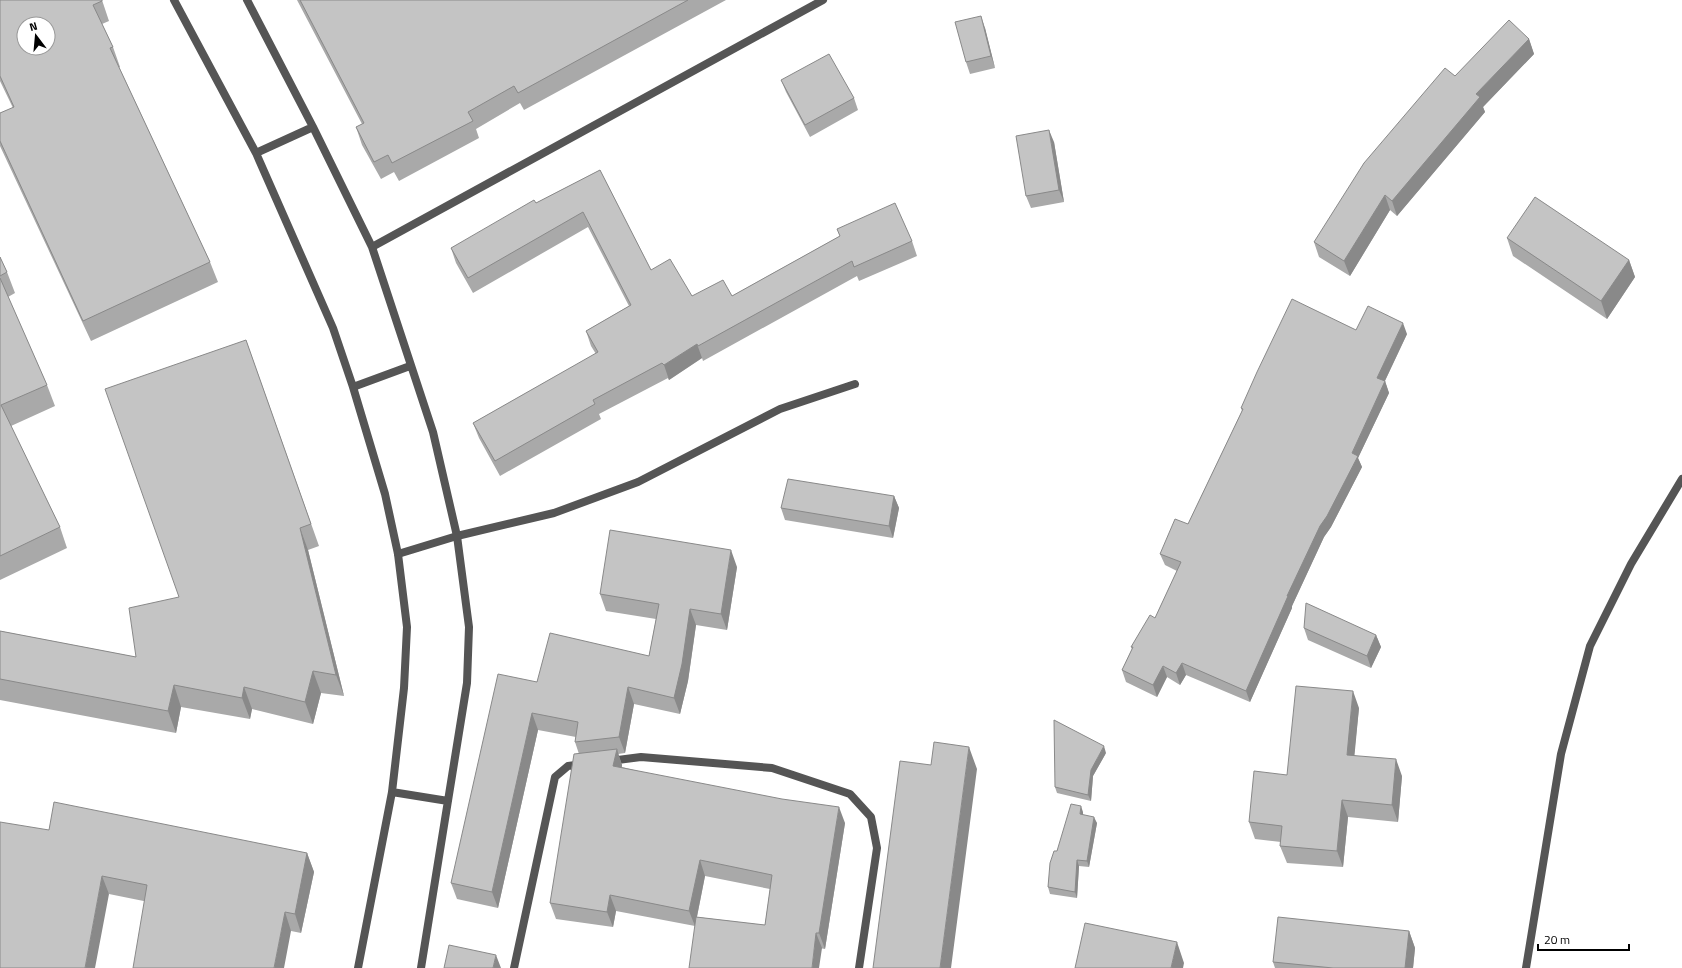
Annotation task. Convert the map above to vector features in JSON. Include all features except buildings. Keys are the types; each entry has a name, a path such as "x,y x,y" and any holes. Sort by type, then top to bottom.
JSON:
{"street":[{"path":"174,0 256,152 333,328 353,387 385,494 398,554 407,627 404,688 392,792 358,968"},
{"path":"247,0 313,127 372,247 433,432 457,536 469,627 467,683 420,968"},
{"path":"372,247 823,0"},
{"path":"256,152 313,127"},
{"path":"353,387 410,366"},
{"path":"398,554 457,536 554,513 638,482 780,409 855,384"},
{"path":"1526,968 1561,754 1590,646 1631,564 1682,479"},
{"path":"605,762 641,757 772,768 850,794 871,817 877,848 860,968"},
{"path":"514,968 555,777 568,766 590,764"},
{"path":"392,792 448,800"}]}
